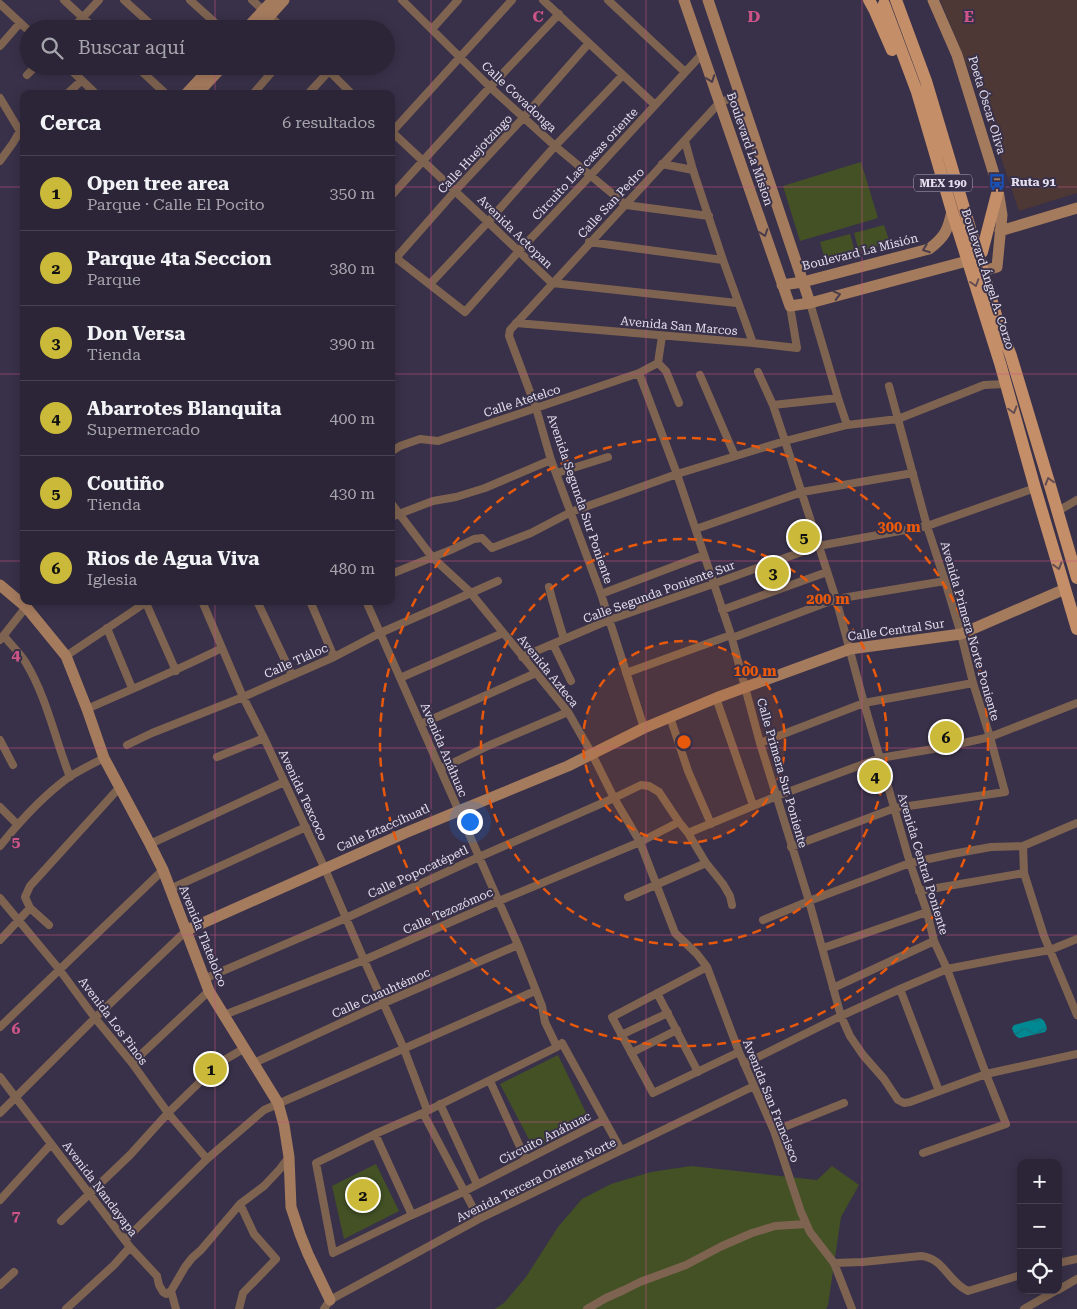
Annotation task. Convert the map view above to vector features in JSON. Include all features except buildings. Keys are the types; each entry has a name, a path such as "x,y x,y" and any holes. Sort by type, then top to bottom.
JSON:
{"main road":[{"path":"869,0 889,42 937,163"},
{"name":"Boulevard Ángel A. Corzo","path":"903,0 940,101 959,165 980,263 1005,360"},
{"name":"Boulevard Ángel A. Corzo","path":"890,2 952,212 960,235 980,263 1005,360"},
{"name":"MEX 190","path":"890,2 926,81 980,263"},
{"path":"980,263 998,190"},
{"name":"MEX 190","path":"1005,360 1005,384 1077,629"},
{"name":"MEX 190","path":"1005,360 1058,511 1077,578"}],"street":[{"path":"64,0 86,20"},
{"path":"80,20 99,0"},
{"path":"124,0 146,20"},
{"path":"190,0 212,20"},
{"path":"252,0 274,20"},
{"path":"262,20 273,0"},
{"path":"257,20 284,0"},
{"name":"Calle Covadonga","path":"402,0 490,87 555,146 626,205"},
{"path":"432,29 458,0"},
{"path":"395,129 512,0"},
{"path":"543,0 656,105"},
{"path":"608,0 685,72"},
{"name":"Boulevard La Mision","path":"684,0 790,306"},
{"name":"Boulevard La Mision","path":"708,0 810,302"},
{"name":"Poeta Óscar Oliva","path":"933,0 957,55 998,190 1002,215 997,267 980,263"},
{"path":"0,4 20,23 0,46"},
{"path":"395,192 559,14"},
{"name":"Calle Huejotzingo","path":"395,259 455,191 524,118 589,43"},
{"name":"Circuito Las casas oriente","path":"430,284 465,312 518,251 702,54"},
{"path":"75,75 91,90"},
{"path":"146,75 162,90"},
{"path":"190,90 203,75"},
{"path":"199,90 205,75"},
{"path":"256,90 269,75"},
{"path":"311,90 322,75"},
{"path":"333,75 348,90"},
{"path":"395,261 430,284 555,146 623,75"},
{"path":"71,90 81,81"},
{"path":"720,102 740,96"},
{"path":"0,98 20,132"},
{"name":"Calle San Pedro","path":"509,336 510,330 552,283 720,102"},
{"name":"Avenida Actopan","path":"395,135 552,283 737,303"},
{"path":"0,161 20,137"},
{"path":"685,141 737,303 753,343"},
{"path":"662,164 693,170"},
{"path":"626,205 709,216"},
{"path":"1000,231 1077,208"},
{"name":"Boulevard La Misión","path":"782,285 804,282 929,249 940,241 946,233 952,212"},
{"path":"590,242 723,260"},
{"path":"790,306 980,263"},
{"path":"810,302 847,425"},
{"name":"Avenida San Marcos","path":"516,323 797,348 790,306"},
{"name":"Avenida Segunda Sur Poniente","path":"509,336 536,408 551,460 601,594 644,728"},
{"path":"662,336 658,363 666,371 679,404"},
{"name":"Calle Atetelco","path":"395,449 420,438 438,441 639,373 658,363"},
{"name":"Avenida Central Poniente","path":"758,372 773,406 836,599 864,703 934,941 947,969 1006,1124 923,1153"},
{"name":"Calle Primera Sur Poniente","path":"639,373 677,474 732,637 760,743 823,948 841,1016 850,1036 898,1100 904,1103 910,1102 939,1091"},
{"path":"700,375 735,456"},
{"path":"395,572 474,539 482,538 492,548 531,533 571,512 677,474 735,456 847,425 898,419 984,385 1005,384"},
{"name":"Avenida Primera Norte Poniente","path":"889,386 927,526 961,634 973,684 1005,792 895,808"},
{"path":"773,406 838,398"},
{"path":"557,473 608,457"},
{"path":"395,516 433,501 456,497 485,488 551,460"},
{"path":"696,529 802,492 913,473"},
{"name":"Calle Segunda Poniente Sur","path":"522,657 609,620 818,546 927,526 1035,488"},
{"path":"1058,511 1077,500"},
{"name":"Avenida Azteca","path":"395,507 432,557 470,592 568,712 640,842 675,933"},
{"path":"601,594 704,555"},
{"path":"722,610 827,572"},
{"name":"Calle Tláloc","path":"127,745 334,657 380,633 498,581"},
{"path":"626,673 836,599 945,581"},
{"name":"Avenida Tlatelolco","path":"0,585 20,602"},
{"path":"549,587 564,639"},
{"name":"Calle Central Sur","path":"592,754 644,728 716,698 850,649 961,634 1065,589"},
{"name":"Avenida Tlatelolco","path":"24,605 66,656 104,758 163,870 209,991 278,1103 289,1157 291,1207 327,1304"},
{"path":"66,656 142,605"},
{"path":"148,605 176,671"},
{"name":"Avenida Texcoco","path":"204,605 243,697 306,827 384,1003 404,1049 425,1112 479,1219"},
{"path":"259,605 292,675"},
{"path":"312,605 334,657"},
{"name":"Avenida Anáhuac","path":"368,605 518,945 542,1006 545,1022 557,1047"},
{"path":"26,607 2,638 25,661 36,683 70,777"},
{"path":"107,628 132,688"},
{"path":"400,678 503,633"},
{"path":"553,644 571,681"},
{"path":"87,709 132,688 176,671 222,648"},
{"path":"421,724 536,673"},
{"path":"760,743 864,703 973,684"},
{"path":"716,698 753,805"},
{"path":"688,833 753,805 880,758 990,737 1077,703"},
{"path":"440,769 490,745 568,712"},
{"path":"670,717 688,772 711,824"},
{"path":"217,757 264,738"},
{"path":"0,740 13,765"},
{"name":"Calle Iztaccíhuatl","path":"187,930 405,833 568,766 592,754"},
{"path":"0,846 17,824 46,796 70,777 104,758"},
{"path":"150,844 284,782"},
{"name":"Calle Popocatépetl","path":"204,979 346,918 641,785 649,786 659,792 679,822"},
{"path":"49,926 30,908 25,897 30,886 119,788"},
{"path":"0,807 17,824"},
{"path":"792,847 895,808"},
{"path":"679,822 706,863 727,890 732,905"},
{"name":"Calle Tezozómoc","path":"224,1016 364,960 640,842 679,822"},
{"path":"763,920 910,863 991,847 1023,846 1077,822"},
{"path":"170,889 306,827"},
{"path":"1023,846 1024,873 1050,950 1077,1015"},
{"path":"628,897 706,863"},
{"path":"0,1027 163,870"},
{"path":"919,891 1024,873"},
{"name":"Avenida Los Pinos","path":"0,898 59,969 168,1113 206,1159"},
{"path":"0,940 30,908"},
{"path":"823,948 927,912"},
{"path":"0,1113 187,930"},
{"name":"Avenida San Francisco","path":"675,933 697,954 707,967 744,1064 774,1131 806,1224 834,1263 852,1309"},
{"path":"744,1064 841,1016 947,969 1050,950 1077,939"},
{"path":"834,988 934,941"},
{"name":"Calle Cuauhtémoc","path":"254,1063 384,1003 518,945"},
{"path":"707,967 612,1017 654,1093 740,1052"},
{"path":"900,989 939,1091 986,1074 1077,1054"},
{"path":"132,1064 209,991"},
{"path":"66,1309 114,1265 127,1243 206,1159 264,1110 535,991"},
{"path":"657,993 698,1072"},
{"path":"621,1035 668,1013"},
{"path":"631,1053 677,1030"},
{"name":"Circuito Anáhuac","path":"562,1043 604,1120 464,1192 333,1253 316,1163 490,1081 562,1043"},
{"path":"61,1221 130,1155 168,1113 215,1068 245,1048"},
{"name":"Avenida Nandayapa","path":"0,1077 127,1243 157,1276 158,1285 163,1292 166,1294 171,1291 177,1308"},
{"path":"490,1081 526,1160"},
{"name":"Avenida Tercera Oriente Norte","path":"327,1304 479,1219 754,1086"},
{"path":"774,1131 844,1103"},
{"path":"440,1104 477,1184"},
{"path":"604,1120 621,1150"},
{"path":"375,1134 412,1215"},
{"path":"0,1200 51,1144"},
{"path":"171,1291 185,1267 240,1204 264,1186 289,1157"},
{"path":"239,1309 243,1293 276,1259 254,1234 240,1204"},
{"path":"587,1309 640,1282 686,1265 752,1233 775,1226 806,1224"},
{"path":"834,1263 929,1256 937,1261 960,1288 968,1291 1017,1276"},
{"path":"1062,1262 1077,1259"},
{"path":"0,1285 14,1272"},
{"path":"1062,1288 1077,1279"},
{"path":"1024,1309 1051,1294"}],"shaded area":[{"path":"940,0 1077,0 1077,193 1019,211 982,101"},
{"path":"861,162 878,218 800,241 783,186"},
{"path":"884,225 890,243 859,251 854,233"},
{"path":"850,234 855,252 825,260 820,242"},
{"path":"558,1055 590,1121 534,1149 500,1084"},
{"path":"376,1164 399,1211 344,1239 332,1186"},
{"path":"691,1166 817,1180 832,1166 859,1185 841,1217 826,1309 495,1309 504,1303 526,1277 558,1227 582,1199 611,1184 651,1172"}],"water":[{"path":"1040,1018 1046,1024 1047,1029 1045,1032 1020,1038 1014,1034 1012,1028 1014,1025"}],"place":[{"name":"Ruta 91","path":"997,182"},
{"name":"Coutiño","path":"804,537"},
{"name":"Don Versa","path":"773,573"},
{"name":"Rios de Agua Viva","path":"946,737"},
{"name":"Abarrotes Blanquita","path":"875,776"},
{"name":"Open tree area","path":"211,1069"},
{"name":"Parque 4ta Seccion","path":"363,1195"}]}
